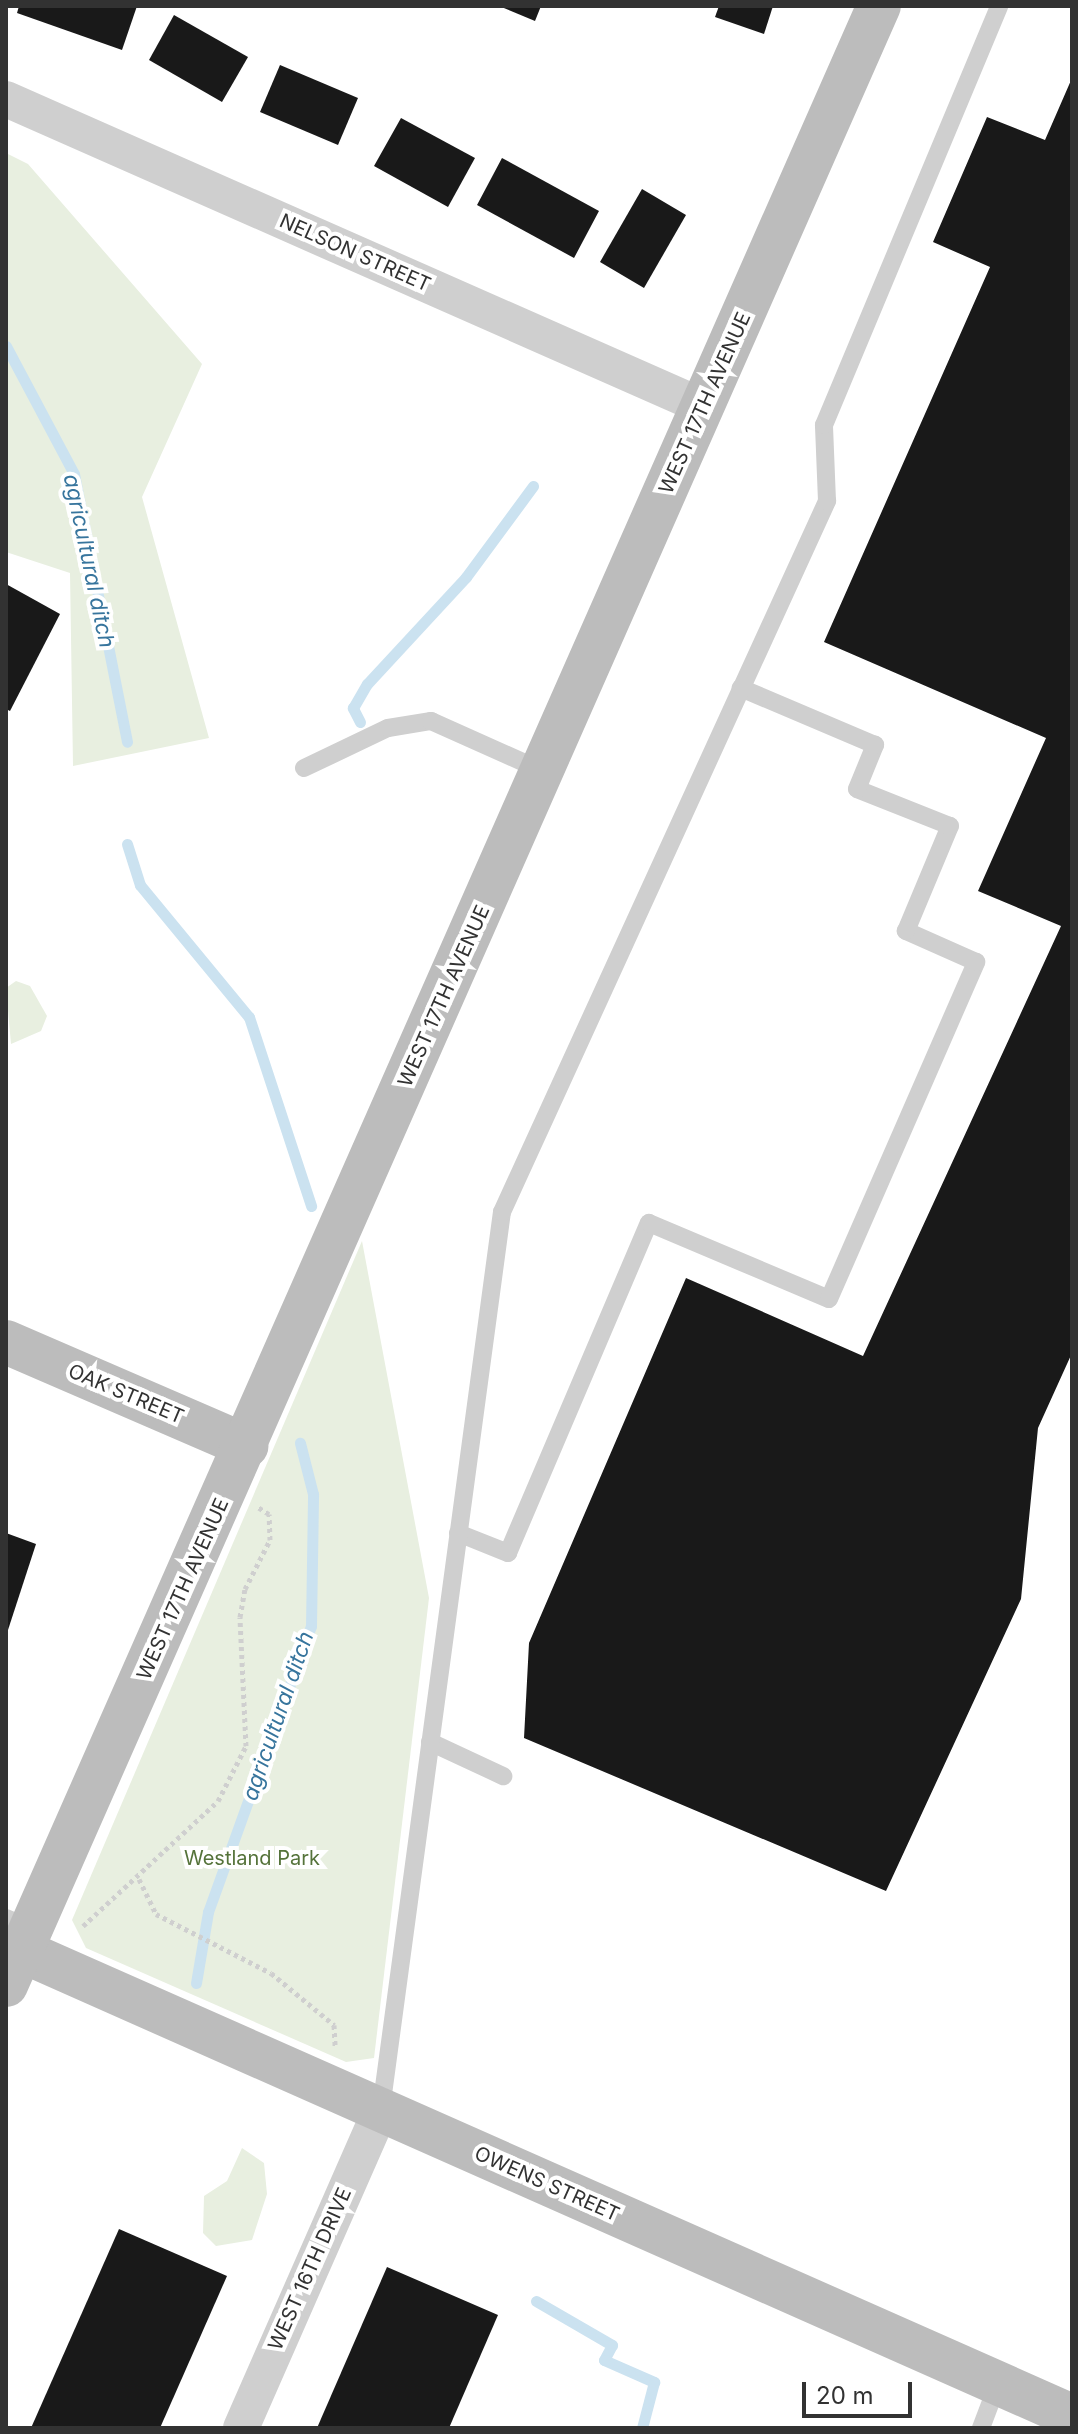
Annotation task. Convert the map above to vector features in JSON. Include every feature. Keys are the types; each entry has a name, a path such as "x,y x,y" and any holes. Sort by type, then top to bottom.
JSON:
{"street":[{"name":"WEST 17TH AVENUE","path":"14,1956 229,1485 879,6"},
{"name":"NELSON STREET","path":"6,99 704,407"},
{"name":"OAK STREET","path":"6,1342 246,1446"},
{"name":"OWENS STREET","path":"14,1956 338,2092 1072,2416"},
{"name":"WEST 16TH DRIVE","path":"241,2428 380,2111"}],"lane":[{"path":"380,2111 502,1212 827,501 824,425 999,6"},
{"path":"458,1533 508,1553 649,1223 829,1299 976,962 906,931 950,826 857,789 875,745 741,688"},
{"path":"304,768 388,728 431,721 543,771"},
{"path":"430,1742 503,1776"},
{"path":"981,2428 998,2383"}],"path":[{"path":"83,1926 139,1879 218,1801 246,1746 240,1617 245,1589 270,1540 269,1514 229,1485"},
{"path":"139,1879 156,1914 218,1943 271,1973 334,2025 338,2092"}],"green space":[{"path":"6,153 28,164 202,364 142,497 209,738 73,766 70,573 6,552"},
{"path":"16,981 30,986 47,1016 41,1031 11,1044 6,988"},
{"name":"Westland Park","path":"362,1241 429,1598 374,2058 346,2062 86,1948 72,1920"},
{"path":"242,2148 264,2163 267,2194 252,2240 216,2246 203,2233 204,2196 227,2181"}],"building":[{"path":"19,6 137,6 122,50 17,13"},
{"path":"499,6 541,6 535,21"},
{"path":"719,6 773,6 764,34 715,17"},
{"path":"174,15 248,57 222,102 149,60"},
{"path":"280,65 358,98 338,145 260,112"},
{"path":"1072,78 1072,1353 1038,1428 1021,1599 886,1891 524,1738 529,1643 686,1278 863,1356 1061,926 978,891 1046,738 824,642 990,267 933,242 987,117 1045,140"},
{"path":"401,118 475,158 448,207 374,166"},
{"path":"502,158 599,211 574,258 477,205"},
{"path":"642,189 686,215 644,288 600,262"},
{"path":"6,584 60,614 10,711 6,709"},
{"path":"6,1533 36,1544 7,1633 6,1632"},
{"path":"119,2229 227,2276 160,2428 31,2428"},
{"path":"387,2267 498,2315 449,2428 317,2428"}],"waterway":[{"name":"agricultural ditch","path":"6,346 74,474 127,742"},
{"path":"360,722 353,708 367,684 466,577 533,486"},
{"name":"agricultural ditch","path":"127,844 140,885 249,1017 311,1206"},
{"name":"agricultural ditch","path":"196,1983 208,1912 311,1626 313,1494 300,1443"},
{"path":"536,2301 612,2345 604,2360 654,2382 642,2428"}]}
